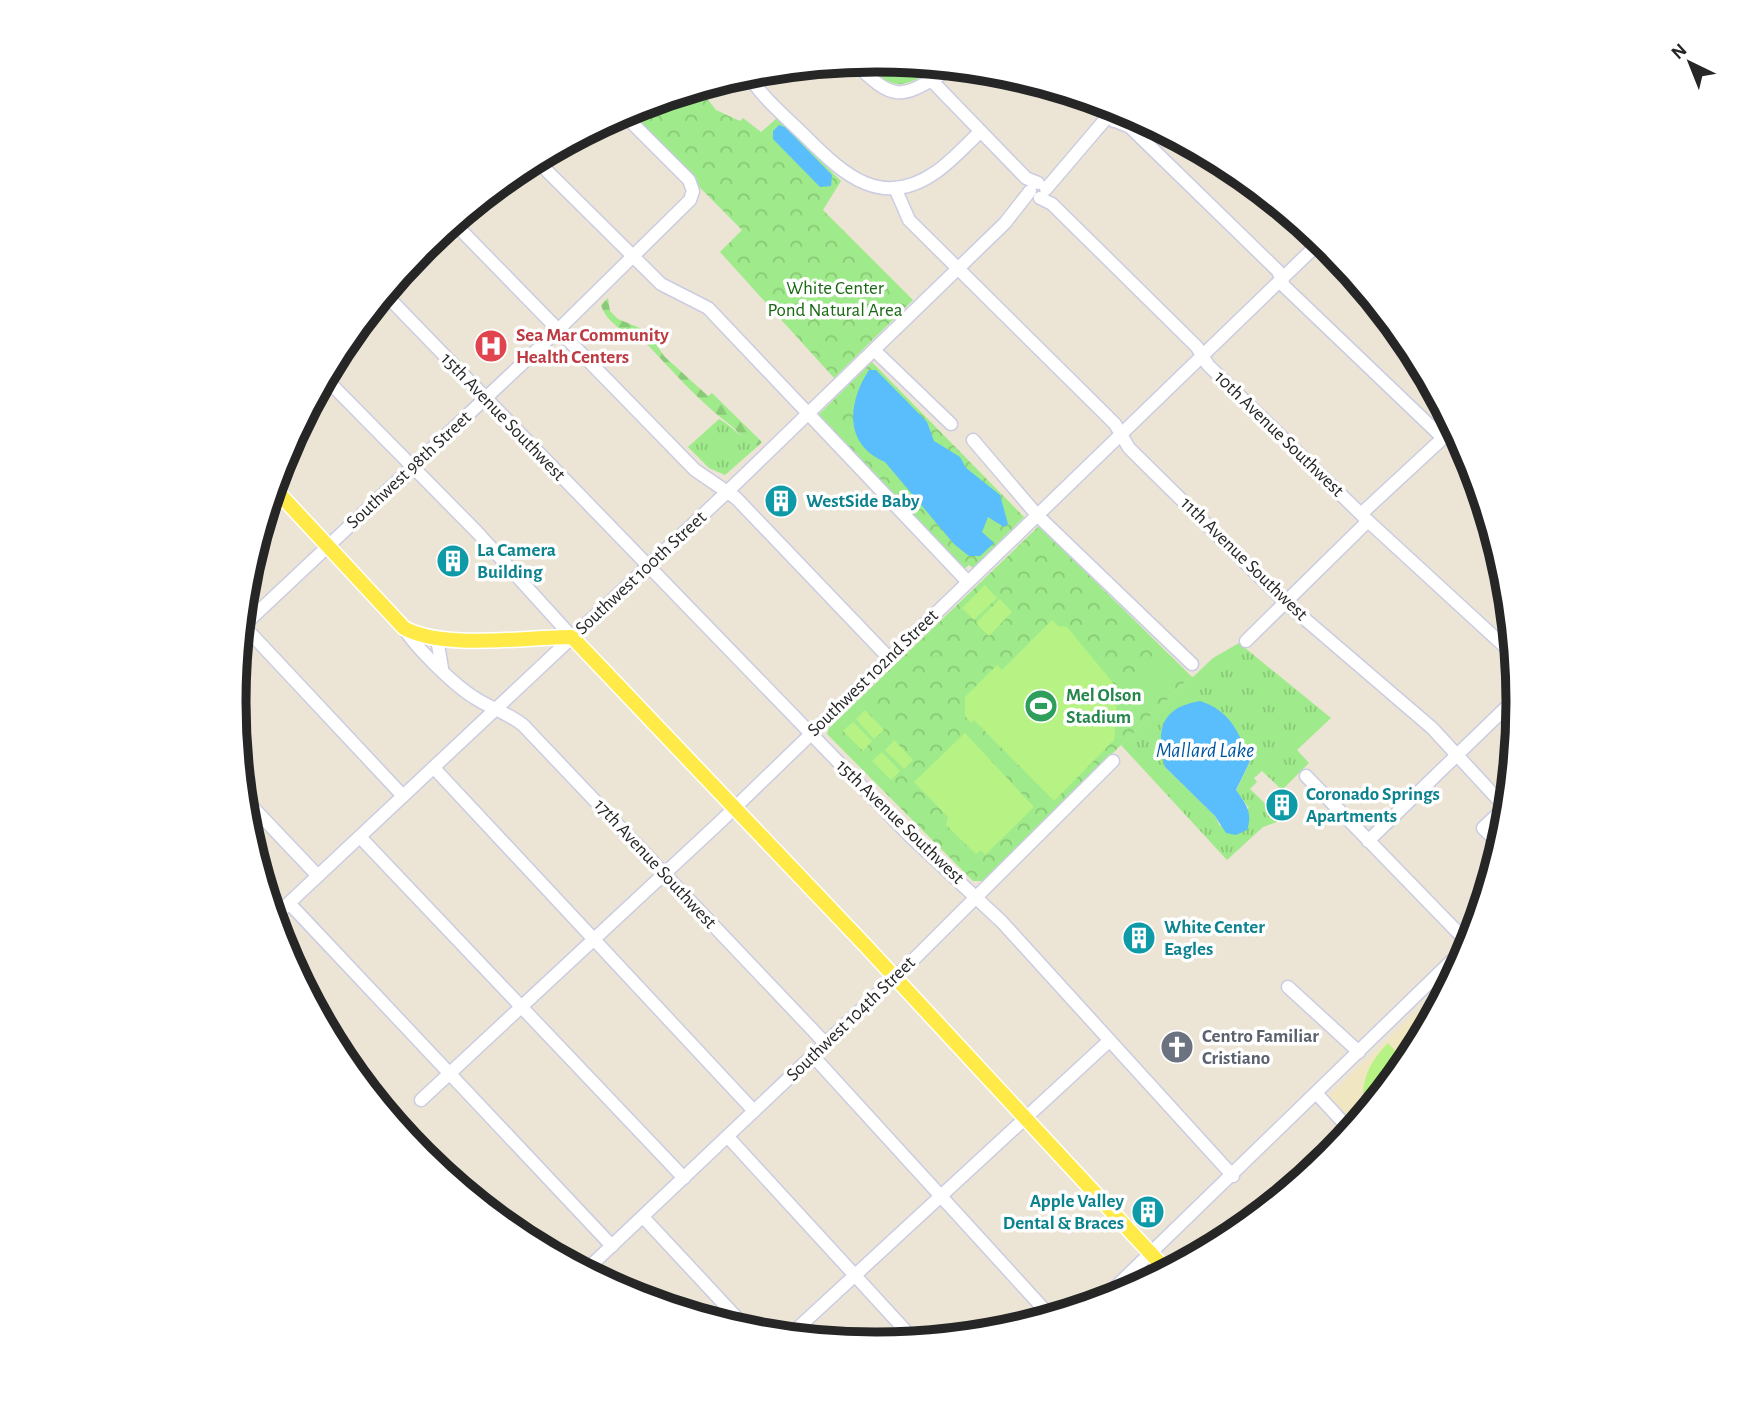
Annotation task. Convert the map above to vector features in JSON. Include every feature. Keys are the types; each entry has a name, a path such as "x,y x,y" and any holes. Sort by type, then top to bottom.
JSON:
{"main road":[{"name":"17th Avenue Southwest","path":"281,495 404,628 419,636 437,639 572,637"},
{"path":"572,637 895,977 1161,1265"}],"street":[{"path":"865,72 884,90 901,92 940,75"},
{"name":"10th Avenue Southwest","path":"931,80 1202,355 1208,365 1364,518 1505,646"},
{"path":"756,83 844,174 863,183 895,188 938,170 980,132"},
{"name":"Southwest 100th Street","path":"281,910 726,493 1114,118"},
{"name":"Southwest 98th Street","path":"252,616 558,330 684,207 693,191 689,180 631,122"},
{"path":"1129,125 1278,271 1284,286 1360,362 1443,438"},
{"path":"543,167 666,288 708,308 968,582"},
{"name":"11th Avenue Southwest","path":"895,188 909,220 1122,432 1129,448 1285,602 1432,728 1499,800"},
{"path":"460,229 695,470 736,498 889,658"},
{"name":"Southwest 102nd Street","path":"421,1100 735,807 1314,248"},
{"name":"15th Avenue Southwest","path":"391,300 909,835 977,897 1233,1175"},
{"path":"874,350 951,424"},
{"path":"333,382 572,637"},
{"path":"1246,640 1447,434"},
{"path":"972,440 1037,515 1192,664"},
{"name":"17th Avenue Southwest","path":"404,628 424,653 474,698 523,725 825,1044"},
{"path":"250,633 403,796"},
{"path":"437,639 442,668"},
{"path":"474,698 480,717 477,726"},
{"path":"1368,841 1507,707"},
{"name":"Southwest 104th Street","path":"592,1265 895,977 1113,761"},
{"path":"434,768 754,1111"},
{"path":"1306,776 1462,937"},
{"path":"255,809 318,876"},
{"name":"11th Avenue Southwest","path":"1492,837 1483,828 1497,815"},
{"path":"360,837 684,1178"},
{"path":"289,903 612,1246"},
{"path":"1119,1285 1449,965"},
{"path":"1289,987 1359,1052"},
{"path":"797,1328 1109,1041"},
{"path":"813,1056 1045,1310"},
{"path":"1316,1094 1345,1125"},
{"path":"728,1137 907,1332"},
{"path":"643,1217 736,1317"}],"shaded area":[{"path":"1436,994 1401,1053 1350,1119 1329,1096"}],"green space":[{"path":"874,72 926,74 900,84 883,79"},
{"name":"White Center Pond Natural Area","path":"705,96 716,110 740,121 743,118 761,132 777,118 841,181 823,210 913,300 834,378 720,252 742,230 634,121"},
{"path":"608,298 610,311 618,319 647,331 664,356 708,396 712,393 762,442 758,446 744,439 695,395 643,340 638,344 611,322 601,305"},
{"name":"White Center Pond Natural Area","path":"872,362 1024,517 973,568 969,565 963,570 817,416"},
{"path":"719,419 758,446 725,475 709,468 688,447"},
{"path":"1039,526 1191,676 983,881 973,881 827,734 829,728"},
{"path":"985,585 997,598 974,620 962,608"},
{"path":"1000,599 1012,612 989,636 976,623"},
{"name":"Mel Olson Stadium","path":"1052,620 1058,626 1067,627 1118,689 1114,740 1054,801 974,720 971,723 965,716 965,697 997,665 1002,670"},
{"path":"1239,643 1331,718 1297,750 1309,763 1282,790 1262,771 1254,778 1257,782 1250,789 1282,820 1263,827 1227,860 1121,745 1213,658","holes":["1162,739 1244,747 1250,761 1236,791 1249,808 1220,826 1215,816 1165,767"]},
{"path":"1161,652 1183,674 1150,707 1135,691 1138,688 1131,682"},
{"path":"865,710 884,730 874,739 856,719"},
{"path":"853,722 872,741 863,751 843,731"},
{"path":"965,733 1034,807 985,855 981,850 976,854 946,825 948,817 914,782"},
{"path":"894,740 913,760 904,769 885,750"},
{"path":"882,752 900,771 891,780 872,761"},
{"path":"1388,1043 1399,1055 1363,1103 1366,1076 1374,1060"}],"water":[{"path":"779,125 785,127 832,175 831,186 820,187 773,139 773,131"},
{"name":"White Center Pond Natural Area","path":"869,370 876,370 927,422 934,441 960,457 966,468 1000,495 1008,524 1004,527 988,517 982,532 994,543 980,556 969,556 954,544 885,462 862,445 853,421 854,408 862,382"},
{"name":"Mallard Lake","path":"1200,701 1211,705 1227,717 1238,732 1250,761 1236,790 1247,809 1249,824 1247,830 1236,835 1226,833 1215,816 1165,767 1161,742 1164,723 1176,709"}],"place":[{"name":"Sea Mar Community Health Centers","path":"491,346"},
{"name":"WestSide Baby","path":"781,501"},
{"name":"La Camera Building","path":"453,561"},
{"name":"Mel Olson Stadium","path":"1041,706"},
{"name":"Coronado Springs Apartments","path":"1282,805"},
{"name":"White Center Eagles","path":"1139,938"},
{"name":"Centro Familiar Cristiano","path":"1177,1047"},
{"name":"Apple Valley Dental & Braces","path":"1148,1212"}]}
